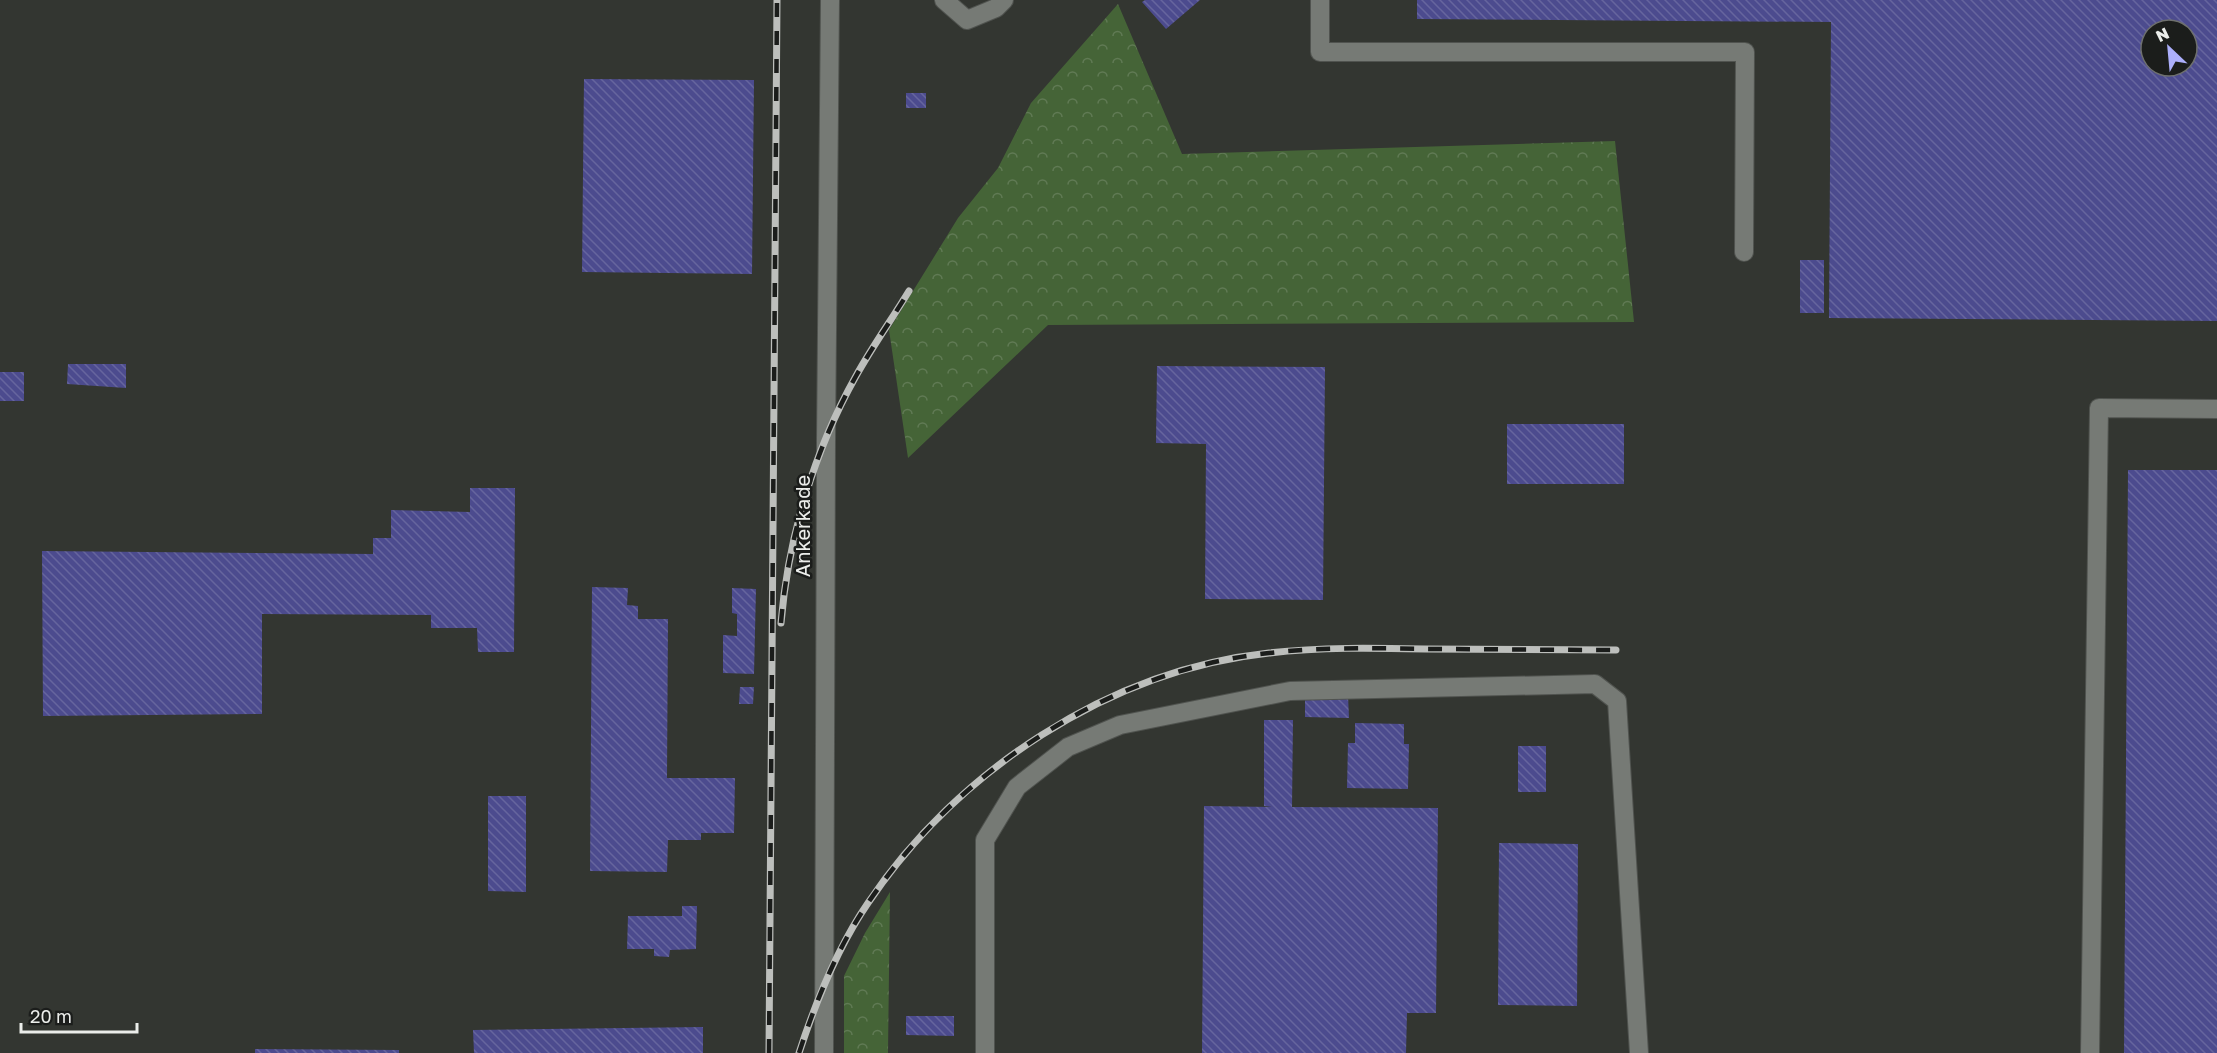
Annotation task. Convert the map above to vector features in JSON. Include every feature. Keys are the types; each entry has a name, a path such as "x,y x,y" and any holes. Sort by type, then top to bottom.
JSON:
{"street":[{"name":"Ankerkade","path":"824,1053 830,0"},
{"path":"944,0 967,20 996,8 1004,0"},
{"path":"1320,0 1320,52 1745,52 1744,252"},
{"path":"2090,1053 2099,408 2217,409"},
{"path":"985,1053 985,840 1017,787 1068,747 1120,725 1290,691 1595,684 1617,701 1639,1053"}],"green space":[{"path":"1118,4 1182,154 1615,141 1634,322 1048,325 908,458 889,330 958,218 998,168 1031,103"},
{"path":"890,892 888,1053 844,1053 844,976 865,933"}],"building":[{"path":"1145,0 1200,0 1166,29 1142,2"},
{"path":"1417,0 2217,0 2217,321 1829,318 1831,22 1417,19"},
{"path":"584,79 754,80 752,274 582,272"},
{"path":"906,93 926,93 926,108 906,108"},
{"path":"1800,260 1824,260 1824,313 1800,313"},
{"path":"68,364 126,364 126,388 67,384"},
{"path":"1157,366 1325,367 1323,600 1205,599 1206,444 1156,443"},
{"path":"0,372 24,372 24,401 0,401"},
{"path":"1507,424 1624,424 1624,484 1507,484"},
{"path":"2128,470 2217,470 2217,1053 2124,1053"},
{"path":"470,488 515,488 514,652 478,652 477,628 431,628 431,615 262,614 262,714 43,716 42,551 373,554 373,538 391,538 391,510 470,512"},
{"path":"592,587 628,588 627,605 638,606 638,619 668,619 667,778 735,778 734,833 701,833 701,840 668,840 667,872 590,871"},
{"path":"732,588 756,589 754,674 723,673 723,635 737,636 737,614 732,613"},
{"path":"740,687 754,687 753,704 739,704"},
{"path":"1305,694 1348,695 1349,718 1305,717"},
{"path":"1264,720 1293,720 1292,807 1438,808 1436,1013 1407,1013 1406,1053 1202,1053 1204,806 1272,807 1264,806"},
{"path":"1355,723 1404,724 1404,744 1409,744 1408,789 1347,788 1348,743 1355,743"},
{"path":"1518,746 1546,746 1546,792 1518,792"},
{"path":"488,796 526,796 526,892 488,891"},
{"path":"1499,843 1578,844 1577,1006 1498,1005"},
{"path":"682,906 697,906 696,949 670,950 669,957 654,956 654,949 627,949 628,916 682,916"},
{"path":"906,1016 954,1016 954,1036 906,1035"},
{"path":"703,1027 703,1053 474,1053 473,1030"},
{"path":"255,1049 399,1050 399,1053 255,1053"}],"railway":[{"path":"769,1053 777,0"},
{"path":"781,623 797,527 816,465 856,376 909,291"},
{"path":"799,1053 820,995 847,938 868,903 904,855 946,811 992,770 1042,735 1095,705 1151,681 1209,663 1269,653 1347,648 1616,650"}]}
